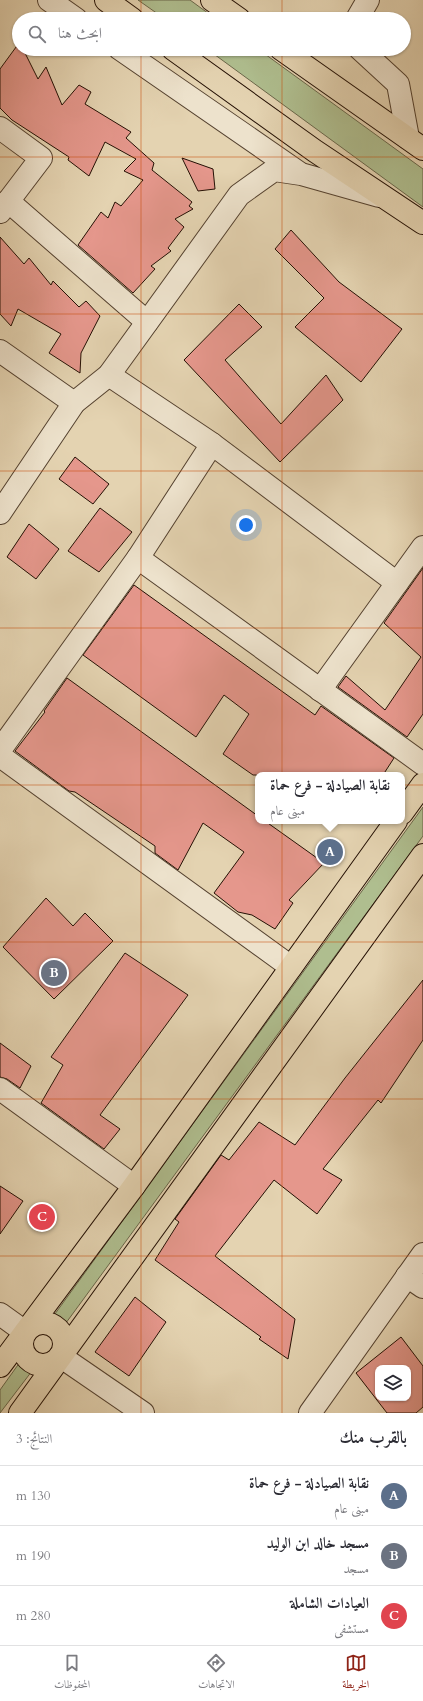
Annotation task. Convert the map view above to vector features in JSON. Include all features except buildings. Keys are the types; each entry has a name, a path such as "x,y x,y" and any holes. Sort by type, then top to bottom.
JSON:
{"main road":[{"path":"106,0 122,12"},
{"path":"212,0 229,12"},
{"path":"183,56 315,151 423,224"},
{"path":"291,56 415,144"},
{"path":"405,809 423,784"},
{"path":"0,1366 134,1186 394,824"},
{"path":"20,1413 423,855"},
{"path":"39,1323 47,1323 55,1326 61,1332 64,1340 64,1349 54,1362 47,1365 38,1365 31,1362 25,1355 22,1348 22,1339 25,1332 31,1326 39,1323"}],"street":[{"path":"49,0 66,12"},
{"path":"361,12 368,0"},
{"path":"130,56 301,174"},
{"path":"368,56 398,84 415,144"},
{"path":"0,128 41,158 4,207 147,322"},
{"path":"0,513 74,403 109,375 239,195 274,170 301,174 386,198"},
{"path":"0,351 74,403"},
{"path":"109,375 212,444 397,583"},
{"path":"0,750 138,558 212,444"},
{"path":"320,690 423,547"},
{"path":"138,558 423,764"},
{"path":"0,756 291,967"},
{"path":"0,1089 134,1186"},
{"path":"310,1413 415,1282 423,1254"},
{"path":"0,1314 25,1332"},
{"path":"60,1356 143,1413"}],"green space":[{"path":"138,0 190,0 206,12 155,12"},
{"path":"217,56 268,56 423,169 423,207"},
{"path":"423,807 423,836 63,1327 52,1318"},
{"path":"20,1362 32,1371 0,1413 0,1390"}],"place":[{"name":"نقابة الصيادلة - فرع حماة","path":"330,852"},
{"name":"مسجد خالد ابن الوليد","path":"54,973"},
{"name":"العيادات الشاملة","path":"42,1217"}]}
